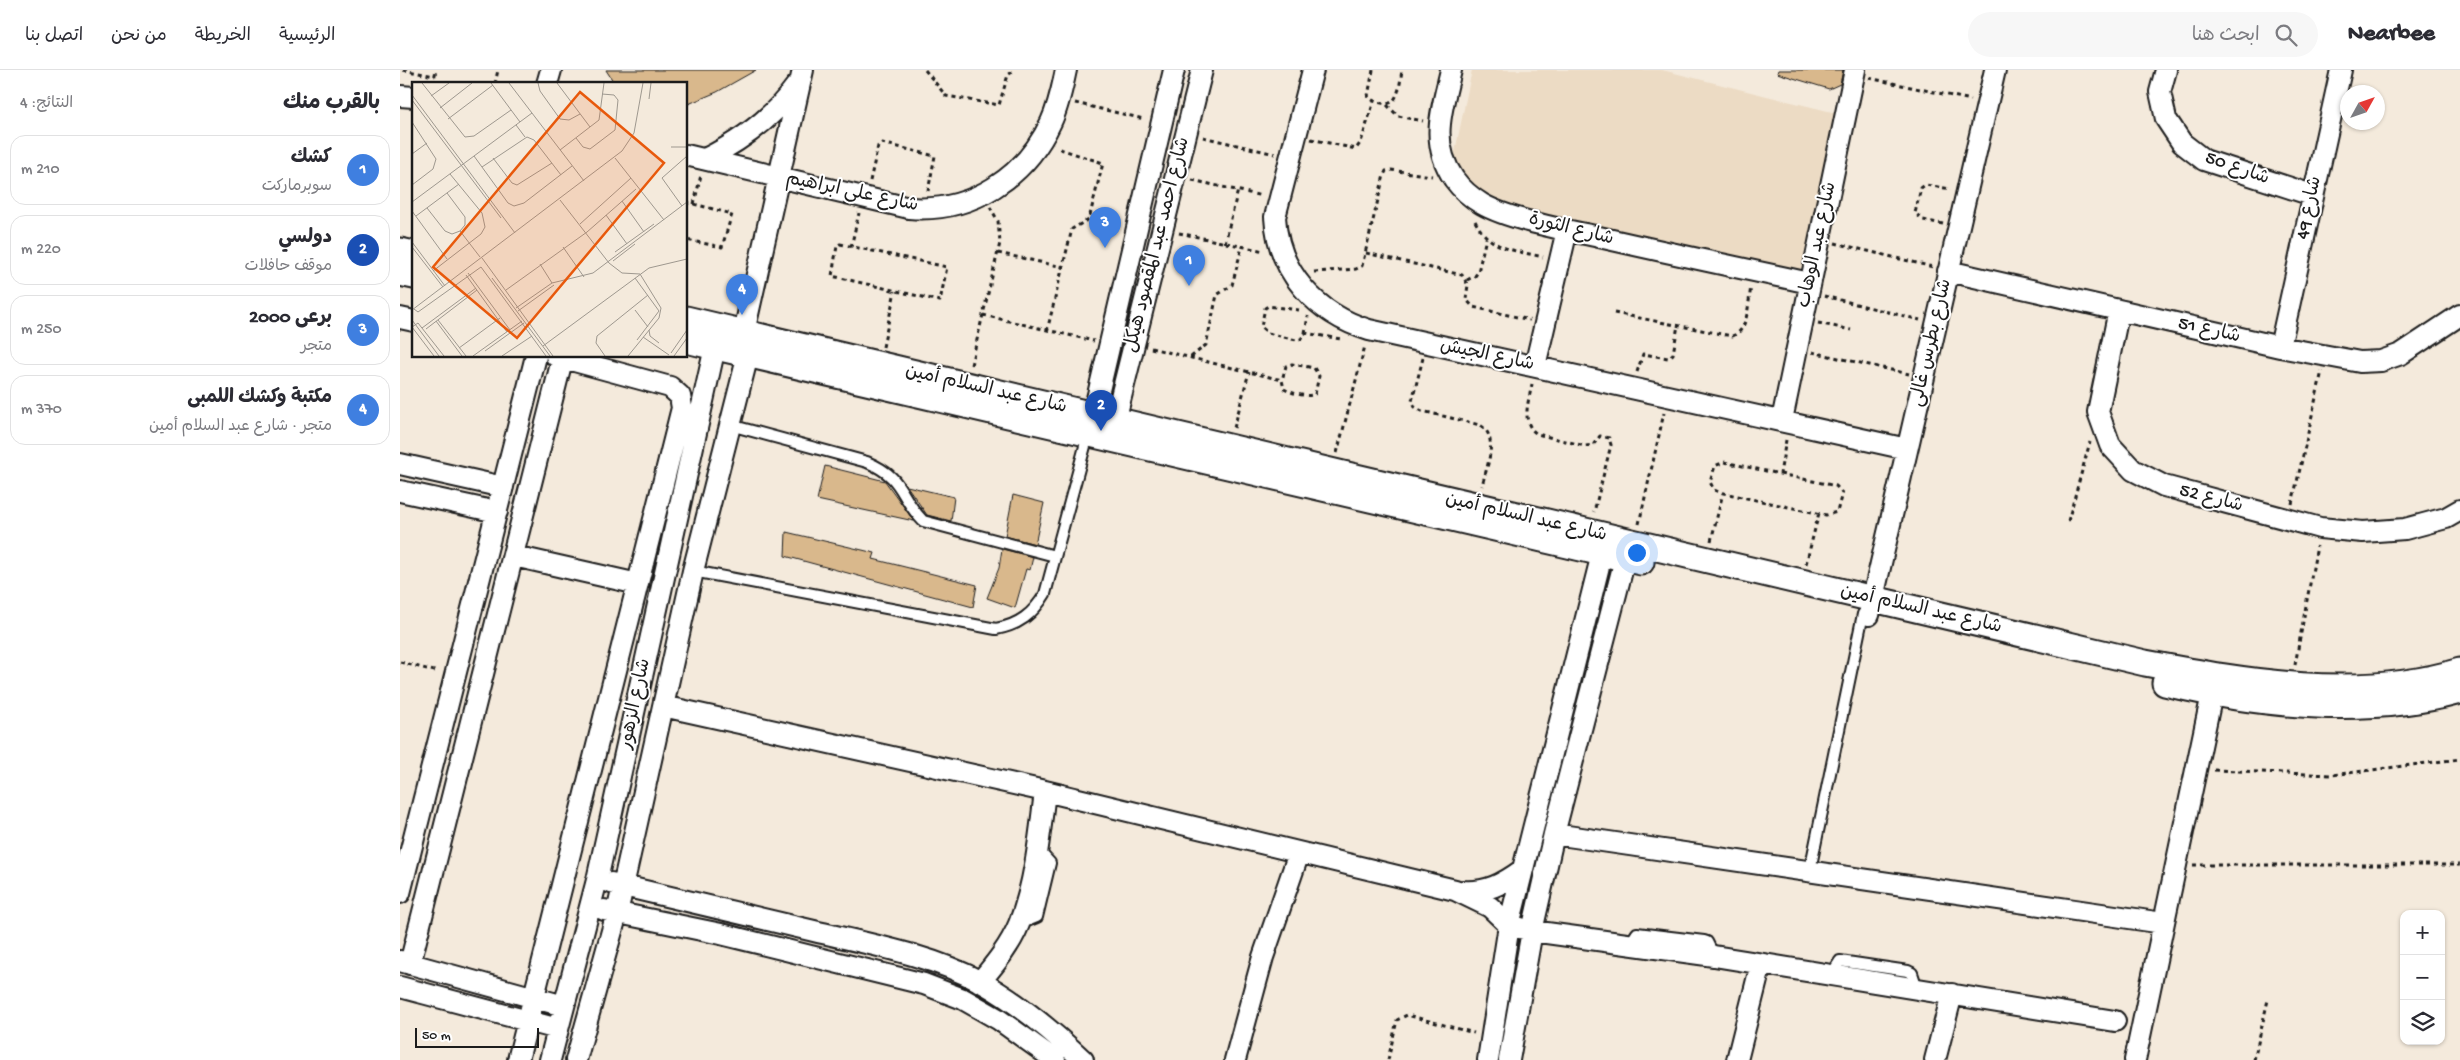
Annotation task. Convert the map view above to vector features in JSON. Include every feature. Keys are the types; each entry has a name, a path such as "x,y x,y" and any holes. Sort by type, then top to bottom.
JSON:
{"street":[{"name":"شارع على ابراهيم","path":"696,157 864,198 924,209 944,208 983,195 1005,181 1024,163 1040,143 1060,100 1066,70"},
{"name":"شارع احمد عبد المقصود هيكل","path":"1102,428 1110,345 1174,70"},
{"name":"شارع احمد عبد المقصود هيكل","path":"1102,428 1133,344 1202,70"},
{"name":"شارع الجيش","path":"1312,70 1275,217 1276,238 1288,265 1304,290 1333,315 1348,323 1369,330 1907,449"},
{"path":"1451,70 1439,124 1440,142 1445,162 1461,187"},
{"name":"شارع بطرس غالى","path":"1868,609 1995,70"},
{"name":"شارع 50","path":"2166,70 2160,92 2166,120 2182,143 2204,160 2312,195"},
{"name":"شارع 49","path":"2280,347 2341,70"},
{"name":"شارع عبد الوهاب","path":"1786,421 1797,349 1854,72"},
{"path":"696,157 737,142 765,121 801,75"},
{"name":"شارع الزهور","path":"576,1060 618,913 693,571 730,425 778,177 801,75"},
{"name":"شارع الثورة","path":"1461,187 1483,205 1504,214 1567,230 1754,271 1810,288"},
{"path":"1535,366 1567,230"},
{"name":"شارع 51","path":"1948,271 2280,347 2360,362 2388,359 2401,354 2460,315"},
{"path":"2098,412 2119,310"},
{"name":"شارع عبد السلام أمين","path":"688,320 746,344 1620,552 1868,609 2212,694 2301,703 2367,706 2432,698 2460,691"},
{"name":"شارع عبد السلام أمين","path":"688,340 715,347 746,344 880,364 966,385 1102,428 1229,448 1589,532 1620,552 1707,560 1801,582 1868,609 2145,663 2215,676 2292,684 2351,687 2402,683 2460,671"},
{"name":"شارع الزهور","path":"550,1060 597,880 715,347"},
{"path":"400,892 408,823 436,758 535,358"},
{"path":"561,358 499,617 444,832 405,963 564,1006"},
{"path":"518,1060 682,408 682,402 676,390 670,387 565,358"},
{"name":"شارع 52","path":"2098,412 2110,444 2133,470 2164,486 2320,528 2363,532 2405,529 2446,518 2460,510"},
{"path":"497,512 403,492 406,465 503,487"},
{"path":"1509,1060 1532,932 1620,552"},
{"path":"1488,1060 1509,925 1522,870 1620,552"},
{"path":"514,556 638,584"},
{"path":"472,611 499,617"},
{"path":"2134,1060 2212,694"},
{"path":"663,706 1045,792 1455,890 1473,892 1491,888 1508,881 1522,870"},
{"path":"436,758 462,762"},
{"path":"980,982 1002,955 1019,924 1038,850 1045,792"},
{"path":"408,823 444,832"},
{"path":"1554,834 2163,923"},
{"path":"1235,1060 1263,957 1299,853"},
{"path":"597,880 864,943 934,962 980,982 1046,1027 1084,1060"},
{"path":"1455,890 1490,907 1509,925 1532,932 1714,956 2115,1021"},
{"path":"590,907 721,934 924,984 963,999 998,1019 1055,1060"},
{"path":"1737,1060 1761,964"},
{"path":"400,987 558,1029"},
{"path":"1935,1060 1952,994"}],"lane":[{"path":"730,425 866,462 884,469 897,482 913,511 923,521 1055,556"},
{"path":"693,571 996,629 1020,622 1039,605 1045,594 1055,556 1102,428"},
{"path":"1810,870 1868,609"}],"path":[{"path":"403,70 435,76"},
{"path":"434,82 436,70"},
{"path":"925,70 946,96 999,105 1008,75 1015,70"},
{"path":"1373,70 1368,93 1374,101 1387,105 1398,116 1439,124"},
{"path":"1387,105 1396,98 1402,70"},
{"path":"1854,72 1987,103"},
{"path":"1060,100 1162,124"},
{"path":"1296,135 1356,149 1361,142 1374,101"},
{"path":"1186,133 1290,158"},
{"path":"851,247 878,146 882,143 935,156 924,209"},
{"path":"1040,143 1100,160 1102,163 1089,218 1072,229 1047,331"},
{"path":"694,204 696,157"},
{"path":"1161,229 1242,247 1288,265 1360,268 1364,263 1384,175 1386,171 1392,170 1461,187 1474,218 1486,238 1498,246 1560,261"},
{"path":"1174,176 1280,200"},
{"path":"1958,228 1923,220 1915,213 1921,188 1925,185 1966,192"},
{"path":"1225,243 1238,190"},
{"path":"966,385 998,253 1000,232 998,221 983,195"},
{"path":"688,202 732,214 722,247 688,240"},
{"path":"1467,280 1478,272 1486,238"},
{"path":"1820,239 1948,271"},
{"path":"837,246 851,247 948,268 939,301 895,291 832,276 837,246"},
{"path":"1190,358 1206,345 1217,295 1232,285 1242,247"},
{"path":"998,253 1063,267"},
{"path":"1366,253 1457,274 1467,280"},
{"path":"1614,312 1732,336 1738,334 1743,328 1754,271"},
{"path":"1467,280 1466,299 1473,307 1545,323"},
{"path":"1810,288 1936,324"},
{"path":"880,364 895,291"},
{"path":"1274,305 1306,312 1309,318 1306,332 1301,339 1296,340 1268,333 1261,327 1260,322 1265,308 1274,305"},
{"path":"983,315 1110,345"},
{"path":"1803,320 1851,330"},
{"path":"1306,332 1341,339 1344,337 1348,323"},
{"path":"1634,388 1641,356 1646,354 1671,356 1678,325"},
{"path":"1332,472 1369,330"},
{"path":"1426,343 1412,401 1415,407 1422,412 1480,425 1487,430 1490,436 1491,444 1478,507"},
{"path":"1133,344 1282,380"},
{"path":"1797,349 1924,377"},
{"path":"2288,519 2325,356"},
{"path":"1292,364 1314,368 1319,376 1315,394 1310,396 1288,391 1282,385 1282,380 1286,366 1292,364"},
{"path":"1535,366 1526,413 1527,423 1531,430 1537,434 1585,446 1593,445 1600,436 1607,436 1611,441 1589,532"},
{"path":"1229,448 1249,372"},
{"path":"1620,552 1668,395"},
{"path":"2068,521 2098,412"},
{"path":"1780,474 1786,421"},
{"path":"1719,463 1780,474 1840,488 1842,498 1836,512 1826,515 1723,493 1714,490 1710,482 1715,466 1719,463"},
{"path":"1707,560 1723,493"},
{"path":"1801,582 1819,513"},
{"path":"2292,684 2320,528"},
{"path":"400,662 456,676"},
{"path":"2196,770 2331,776 2460,759"},
{"path":"2176,865 2460,865"},
{"path":"2254,1060 2268,1000"},
{"path":"1388,1060 1397,1020 1407,1015 1492,1038"}],"shaded area":[{"path":"1472,70 1662,70 1836,113 1801,270 1492,202 1468,190 1453,161"}],"building":[{"path":"606,70 756,70 717,92 688,104 688,82 614,82"},
{"path":"1778,70 1843,70 1840,84 1829,89 1777,73"},
{"path":"825,466 885,481 914,521 817,500"},
{"path":"907,486 954,497 951,521 927,515"},
{"path":"1013,495 1044,503 1035,544 1005,536"},
{"path":"786,532 875,553 873,559 977,585 973,607 785,556"},
{"path":"1002,549 1033,557 1030,570 1026,569 1015,608 987,598 999,568"}],"place":[{"name":"برعى 2000","path":"1105,248"},
{"name":"كشك","path":"1189,286"},
{"name":"مكتبة وكشك اللمبى","path":"742,315"},
{"name":"دولسي","path":"1101,431"}]}
